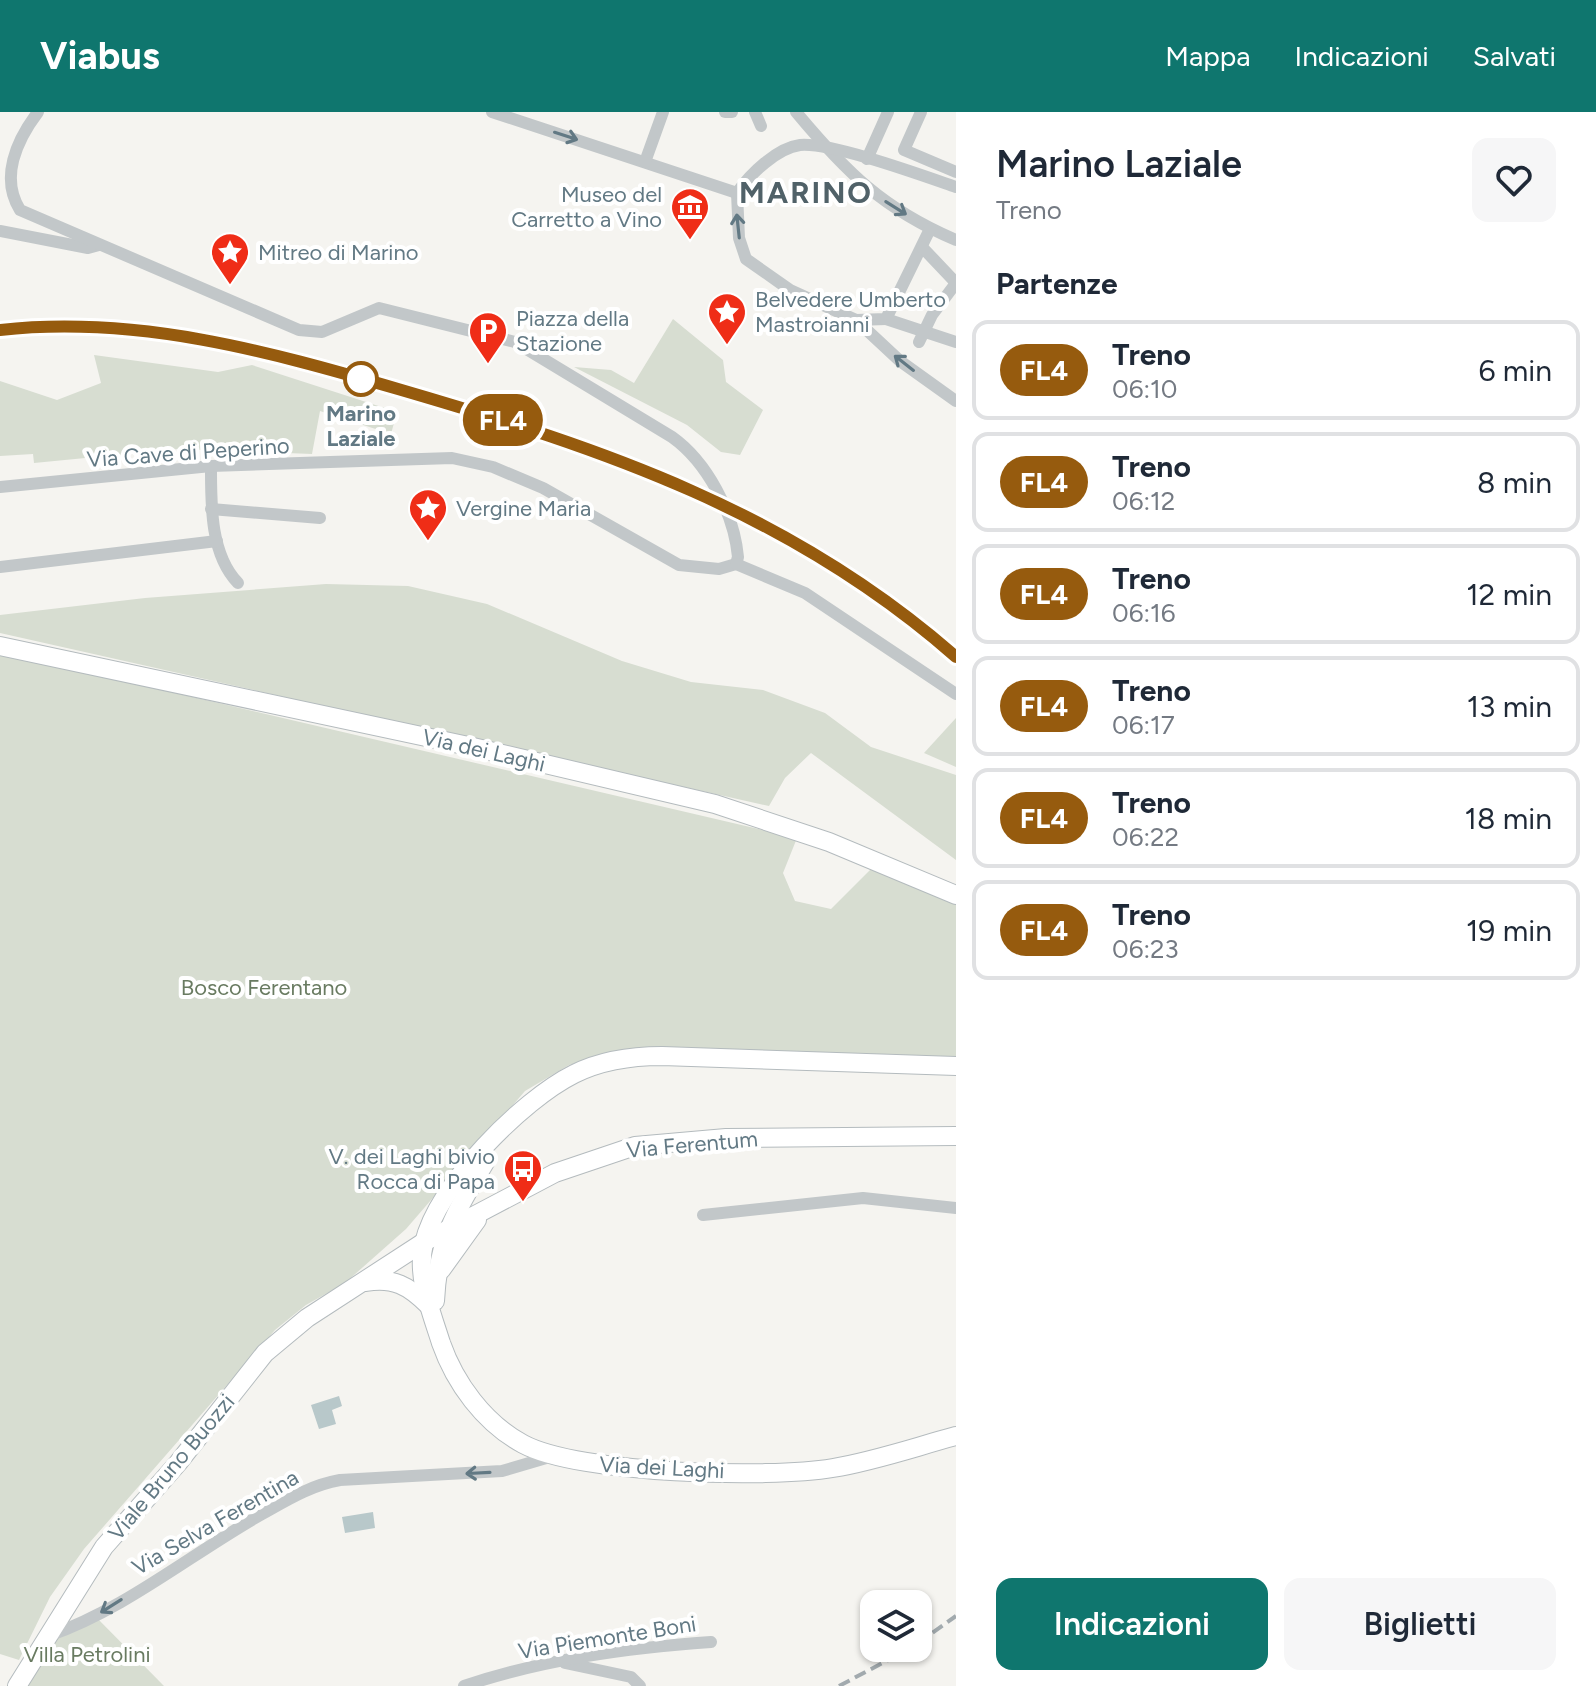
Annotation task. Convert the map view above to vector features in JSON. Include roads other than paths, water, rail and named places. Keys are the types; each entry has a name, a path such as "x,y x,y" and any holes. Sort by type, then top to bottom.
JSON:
{"main road":[{"name":"Via dei Laghi","path":"0,646 473,747 715,804 829,842 956,895"},
{"name":"Via dei Laghi","path":"956,1066 639,1057 596,1066 569,1076 539,1097 505,1128 442,1200 424,1242 422,1273 450,1365 472,1400 517,1441 553,1456 656,1469 801,1471 869,1461 956,1436"},
{"name":"Via dei Laghi","path":"432,1313 437,1260 447,1230 505,1128"},
{"name":"Via Ferentum","path":"363,1283 424,1242 588,1159 657,1143 726,1138 956,1136"},
{"path":"479,1173 483,1187 492,1194 514,1194"},
{"path":"363,1283 442,1200"},
{"path":"436,1284 457,1244 486,1210"},
{"path":"363,1283 383,1280 402,1284 432,1313"},
{"name":"Viale Bruno Buozzi","path":"17,1686 104,1547 178,1463 258,1361 299,1323 363,1283"}],"street":[{"path":"38,112 6,156 4,185 7,196 20,210 310,333 334,328 379,308 515,342 672,437 692,453 721,502 736,546 736,564"},
{"path":"492,112 737,193"},
{"path":"645,162 663,112"},
{"path":"725,112 732,112"},
{"path":"755,112 761,126"},
{"path":"796,112 862,186 930,229 956,240"},
{"path":"867,159 888,112"},
{"path":"921,112 904,150 956,172"},
{"path":"811,130 807,139 780,152 746,180 737,193 739,238 746,259 790,290 856,320 900,361 956,401"},
{"path":"799,145 867,159 956,187"},
{"path":"886,319 930,229"},
{"path":"0,231 88,248 99,245"},
{"path":"921,336 956,283 922,247"},
{"path":"856,320 886,319 921,336 956,342"},
{"name":"Via Cave di Peperino","path":"0,487 211,466 347,463 426,457 464,460 511,473 552,492 679,565 719,569 736,564 805,593 956,694"},
{"path":"211,466 211,509 217,541 227,572 238,583"},
{"path":"211,509 320,518"},
{"path":"0,567 217,541"},
{"path":"703,1215 863,1198 956,1208"},
{"name":"Via Selva Ferentina","path":"48,1636 80,1625 229,1532 319,1485 340,1480 502,1471 553,1456"},
{"name":"Via Piemonte Boni","path":"464,1686 556,1662 711,1642"},
{"path":"556,1662 631,1677 640,1686"}],"railway":[{"path":"0,330 101,328 150,332 247,349 343,374 544,435 618,461 760,524 828,563 893,607 956,657"},
{"path":"932,1633 956,1616"},
{"path":"839,1686 884,1662"}],"train":[{"name":"FL4","path":"0,330 50,325 142,328 218,341 555,436 697,490 759,521 867,589 956,657"}],"place":[{"name":"Museo del Carretto a Vino","path":"690,241"},
{"name":"Mitreo di Marino","path":"230,286"},
{"name":"Belvedere Umberto Mastroianni","path":"727,346"},
{"name":"Piazza della Stazione","path":"488,365"},
{"name":"Marino Laziale","path":"361,379"},
{"name":"Vergine Maria","path":"428,542"},
{"name":"V. dei Laghi bivio Rocca di Papa","path":"523,1203"}],"district":[{"name":"MARINO","path":"806,193"}],"park label":[{"name":"Bosco Ferentano","path":"264,987"},
{"name":"Villa Petrolini","path":"87,1654"}]}
